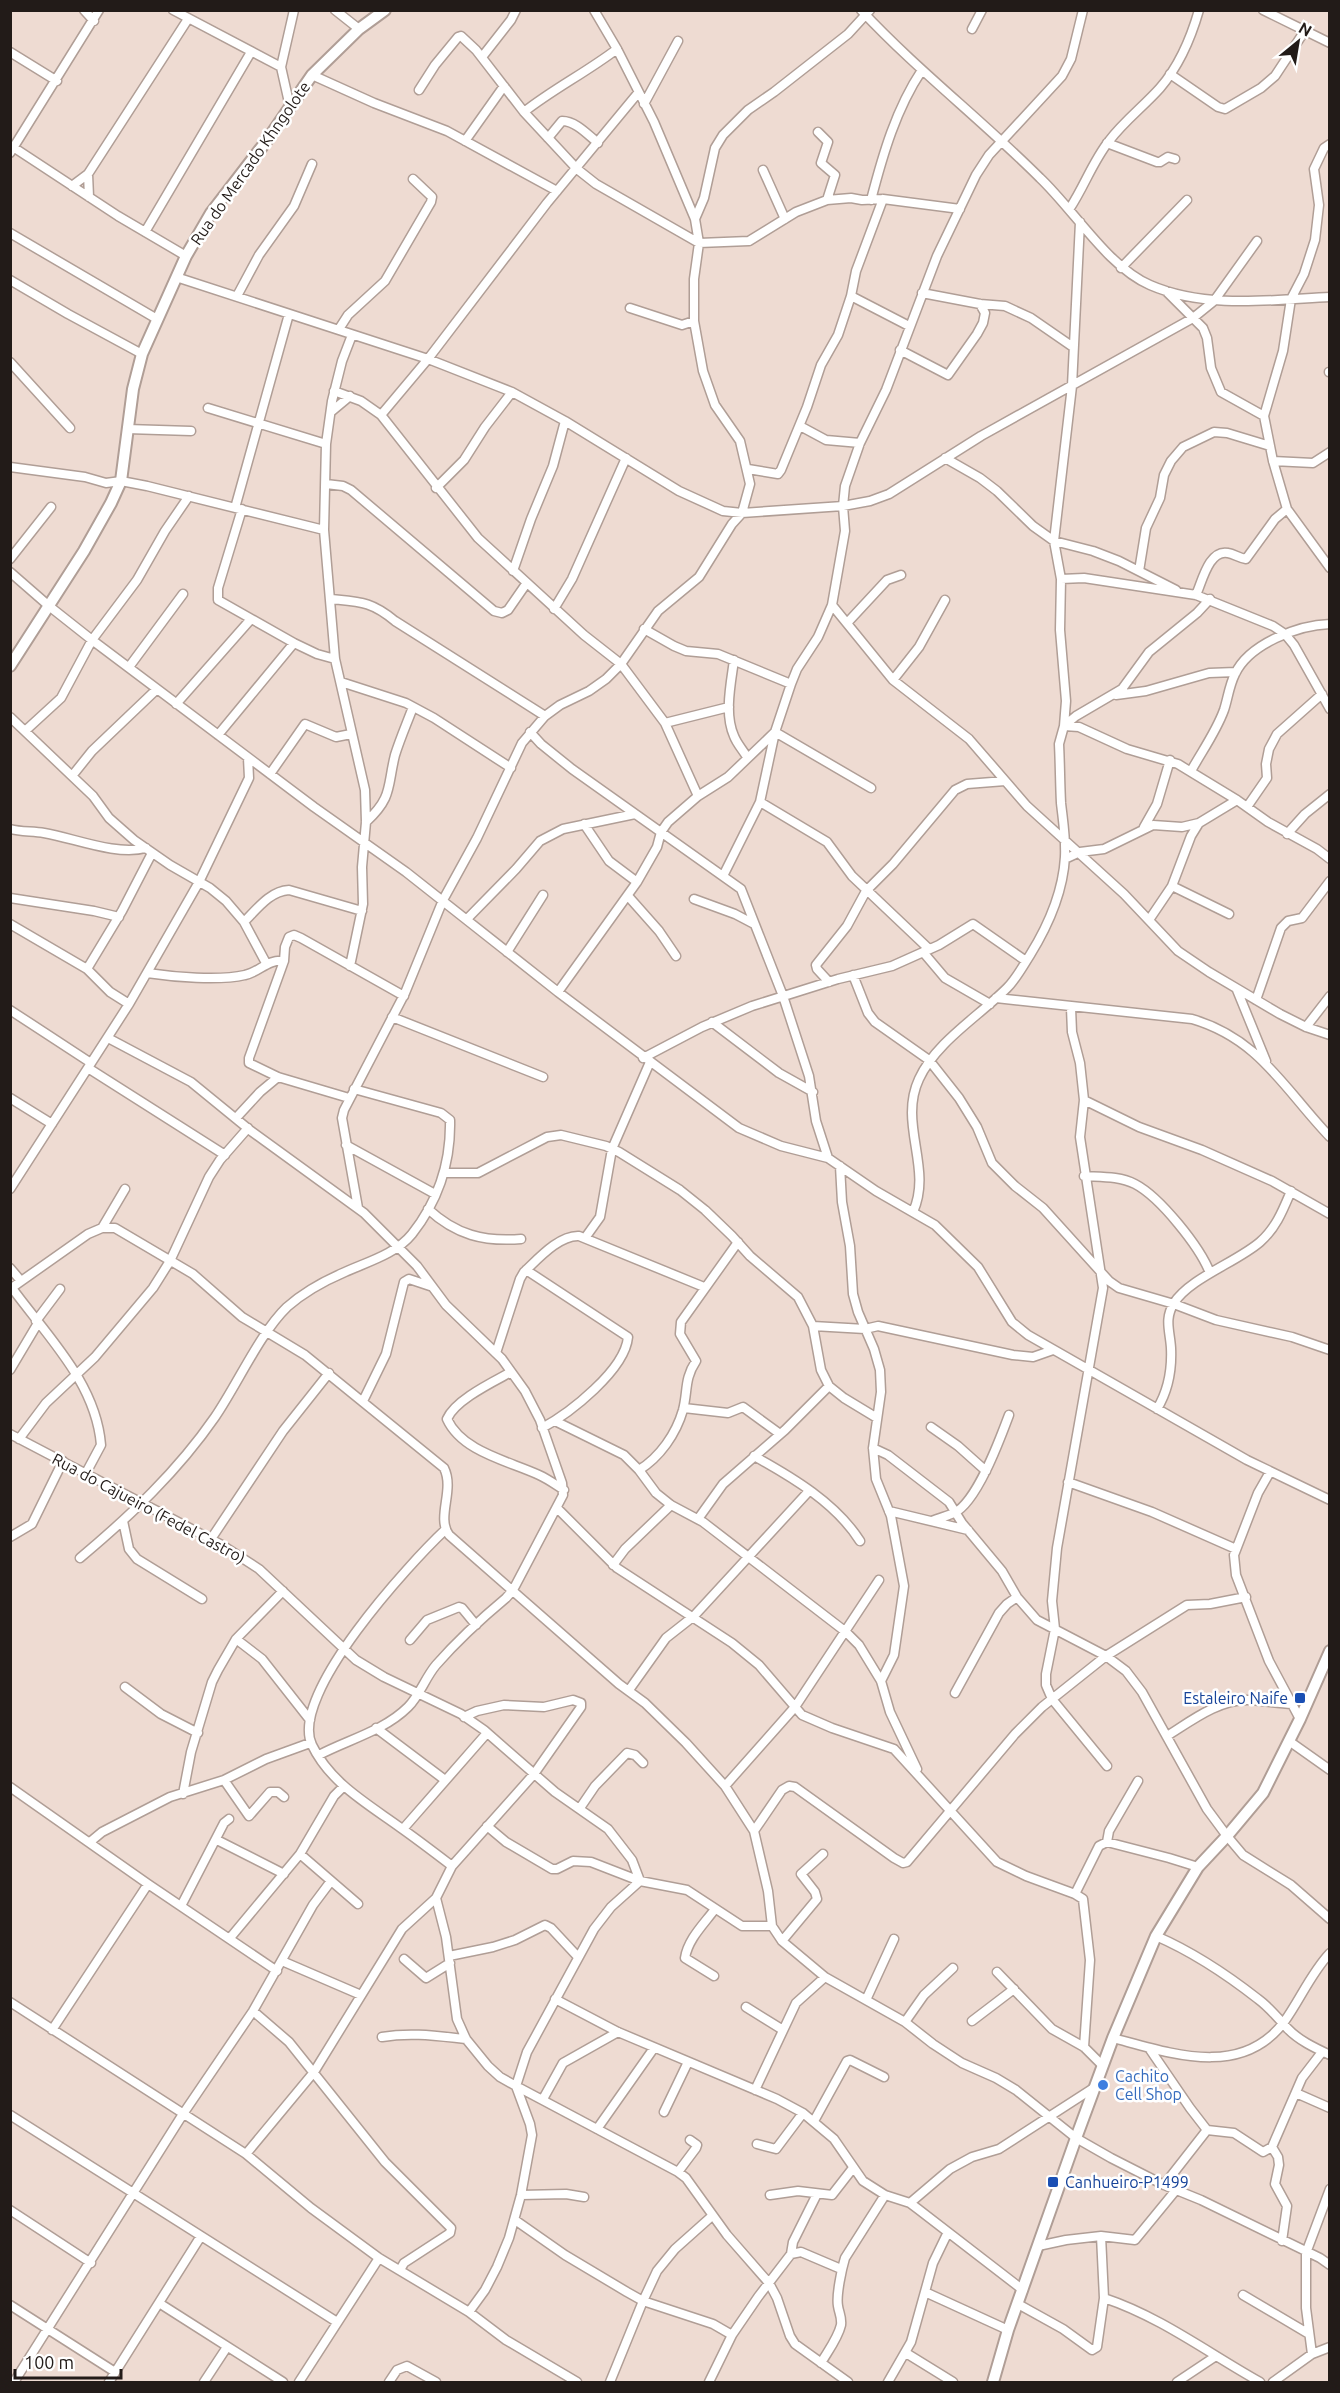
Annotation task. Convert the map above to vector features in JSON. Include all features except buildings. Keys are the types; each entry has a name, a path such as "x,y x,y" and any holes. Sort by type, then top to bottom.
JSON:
{"street":[{"path":"84,10 94,21"},
{"path":"99,10 57,81 12,148 186,256"},
{"path":"173,10 188,20 281,67"},
{"path":"290,107 281,67 294,10"},
{"path":"334,10 359,29"},
{"name":"Rua do Mercado Khngolote","path":"10,666 100,523 121,482 133,389 142,354 186,256 211,213 312,75 359,29 386,10"},
{"path":"505,10 511,20"},
{"path":"482,57 511,20 516,10"},
{"path":"594,10 617,49 695,209"},
{"path":"972,29 982,10"},
{"path":"723,876 760,802 775,732 797,669 818,638 832,605 845,531 843,506 845,486 860,443 886,390 936,256 976,175 989,155 1062,76 1071,59 1083,10"},
{"path":"1070,208 1107,143 1125,120 1160,88 1170,74 1184,50 1199,10"},
{"path":"1263,10 1329,44"},
{"path":"358,1208 342,1118 349,1098 404,996 443,900 477,838 522,743 545,716 560,705 589,692 621,664 644,629 669,599 699,577 732,524 742,513 750,484 748,469 740,441 715,405 706,384 694,321 694,279 699,243 694,219 695,209 715,147 728,129 747,110 824,55 866,12 922,70 1002,140 1070,208 1121,268 1138,280 1166,291 1214,301 1329,297"},
{"path":"72,186 88,174 188,20"},
{"path":"1170,74 1218,107 1225,109 1261,88 1275,76 1304,32"},
{"path":"419,90 435,65 458,37 465,38 524,112 577,169 596,184 699,243 749,241 804,208 827,200 883,199 960,209"},
{"path":"644,104 678,41"},
{"path":"524,112 550,92 580,76 617,49"},
{"path":"145,232 251,51"},
{"path":"10,52 57,81"},
{"path":"871,200 885,148 914,82 922,70"},
{"path":"312,75 374,103 435,125 557,191"},
{"path":"465,141 504,86"},
{"path":"381,415 428,359 557,191 638,93"},
{"path":"548,138 562,121 566,120 598,143"},
{"path":"818,132 828,142 821,163 835,175 827,200"},
{"path":"1107,143 1157,162 1168,157 1175,159"},
{"path":"1329,144 1324,148 1314,169 1319,205 1315,240 1304,274 1291,299 1282,351 1264,416 1273,461 1287,508 1329,568"},
{"path":"237,296 259,255 294,206 312,164"},
{"path":"763,170 785,219"},
{"path":"88,174 89,197"},
{"path":"339,329 348,315 385,281 431,202 432,197 413,179"},
{"path":"748,469 778,474 784,464 821,365 838,334 859,263 883,199"},
{"path":"1121,268 1187,200"},
{"path":"913,1212 918,1202 919,1182 918,1155 910,1110 913,1095 929,1060 1009,986 1026,961 1050,921 1065,860 1059,744 1065,726 1066,701 1061,640 1061,579 1054,541 1071,386 1080,222"},
{"path":"687,238 696,230"},
{"path":"10,233 157,319"},
{"path":"176,277 428,359 512,392 565,421 679,491 723,511 742,513 843,506 870,501 889,494 945,458 1193,318 1214,301 1257,241"},
{"path":"10,279 142,354"},
{"path":"1166,291 1203,328 1207,338 1211,368 1221,392 1264,416"},
{"path":"922,293 980,304 1005,306 1023,314 1073,347"},
{"path":"850,296 909,326"},
{"path":"900,350 948,375 983,323 985,313 980,304"},
{"path":"630,308 682,325 694,321"},
{"path":"289,314 259,422 216,595 223,604 294,643 317,654 335,659"},
{"path":"350,966 362,910 365,790 335,659 324,530 327,444 334,391 352,335"},
{"path":"10,362 70,428"},
{"path":"334,391 350,396 381,415 436,488 478,538 554,609 621,664 665,723 698,796"},
{"path":"436,488 464,460 485,427 512,392"},
{"path":"332,411 350,396"},
{"path":"208,408 327,444"},
{"path":"513,571 553,466 565,421"},
{"path":"800,426 826,440 860,443"},
{"path":"127,429 191,431"},
{"path":"1139,571 1146,528 1160,498 1164,475 1171,461 1183,447 1214,432 1227,433 1270,446"},
{"path":"1273,461 1313,463 1329,452"},
{"path":"554,609 572,579 626,458"},
{"path":"945,458 980,478 1033,526 1054,541 1093,551 1185,594"},
{"path":"10,467 85,477 106,483 121,482 189,496 324,530"},
{"path":"326,484 343,486 351,490 494,611 502,613 508,610 526,584"},
{"path":"25,731 61,698 92,640 137,580 165,531 189,496"},
{"path":"10,559 51,507"},
{"path":"1196,595 1216,555 1227,553 1246,559 1275,519 1287,508"},
{"path":"723,511 732,524"},
{"path":"10,572 92,640 268,773 443,900 558,992 739,1128 781,1146 828,1158 876,1191 935,1225 978,1267 1018,1328 1157,1410 1270,1472 1329,1500"},
{"path":"848,622 887,580 901,576"},
{"path":"1061,579 1084,578 1196,595 1273,626 1285,634 1294,645 1329,710"},
{"path":"129,667 183,594"},
{"path":"330,599 370,604 381,609 395,621 545,716"},
{"path":"1065,726 1076,716 1127,684 1149,652 1197,613 1210,599"},
{"path":"893,680 919,647 945,600"},
{"path":"832,605 893,680 969,739 1027,806 1080,852 1178,951 1253,999 1306,1027 1329,1035"},
{"path":"176,704 251,619"},
{"path":"1273,626 1300,628 1329,624"},
{"path":"1191,771 1224,710 1236,672 1249,656 1285,634 1300,628"},
{"path":"644,629 686,651 718,654 791,684"},
{"path":"218,735 294,643"},
{"path":"734,660 729,707 734,736 747,757"},
{"path":"1112,695 1146,691 1209,673 1236,672"},
{"path":"341,682 383,694 435,718 512,768"},
{"path":"72,776 92,751 158,689"},
{"path":"1246,807 1267,778 1266,764 1269,749 1277,734 1322,694"},
{"path":"366,822 385,801 395,755 413,707"},
{"path":"665,723 729,707"},
{"path":"10,717 93,796 109,818 149,851 226,901 244,921 266,963"},
{"path":"249,778 268,773 305,724 336,737 351,734"},
{"path":"1065,726 1079,727 1127,748 1170,760 1238,800 1287,834 1317,849 1329,859"},
{"path":"530,732 564,763 741,889 783,996 813,1092 816,1121 828,1158"},
{"path":"558,992 628,896 657,847 661,832 679,811 728,777 775,732"},
{"path":"775,732 871,788"},
{"path":"11,1188 129,1004 199,882 249,778 248,758"},
{"path":"1144,827 1157,804 1170,760"},
{"path":"829,982 816,965 842,934 866,891 893,864 955,790 967,783 1005,781"},
{"path":"1287,834 1305,814 1329,794"},
{"path":"1065,860 1080,852 1104,849 1119,843 1144,827 1162,824 1187,827 1199,823 1238,800"},
{"path":"760,802 827,842 852,876 926,951 945,978 993,1001 1192,1019 1214,1025 1266,1061 1329,1137"},
{"path":"467,919 540,841 563,829 635,814"},
{"path":"1149,920 1172,886 1184,852 1199,823"},
{"path":"585,824 609,861 637,882"},
{"path":"10,829 41,832 120,849 149,851"},
{"path":"1089,862 1104,849"},
{"path":"87,969 119,917 149,851"},
{"path":"1246,1007 1253,999 1281,928 1288,921 1302,918 1329,881"},
{"path":"1172,886 1229,914"},
{"path":"244,921 270,897 281,891 289,890 362,910"},
{"path":"507,952 543,895"},
{"path":"628,896 659,931 676,956"},
{"path":"10,898 119,917"},
{"path":"694,899 735,914 754,924"},
{"path":"10,924 87,969 104,986 129,1004"},
{"path":"585,1238 600,1217 612,1149 647,1060 712,1022 783,996 852,975 892,966 926,951 973,924 1026,961"},
{"path":"349,1098 278,1077 249,1063 284,961 285,947 289,938 294,935 404,996"},
{"path":"147,973 173,976 246,975 258,970 266,963 284,961"},
{"path":"852,975 868,1012 875,1022 929,1060 968,1111 992,1163 1015,1186 1043,1208 1102,1273 1119,1287 1216,1320 1292,1336 1329,1350"},
{"path":"1237,990 1246,1007 1266,1061"},
{"path":"1306,1027 1329,996"},
{"path":"1071,1008 1072,1032 1080,1063 1084,1100 1080,1137 1084,1176 1103,1288 1057,1548 1052,1601 1055,1629 1046,1685 1052,1700 1107,1766"},
{"path":"10,1011 225,1155"},
{"path":"392,1017 543,1077"},
{"path":"712,1022 779,1073 813,1092"},
{"path":"108,1038 190,1082 248,1128 358,1208 417,1266 446,1305 496,1353 525,1391 542,1428 564,1490 557,1508 513,1590 434,1668 419,1694 407,1708 376,1728 318,1755"},
{"path":"1245,1045 1257,1038"},
{"path":"236,1118 260,1092 278,1077"},
{"path":"80,1558 143,1502 198,1440 231,1393 267,1332 286,1309 304,1294 328,1280 398,1248 411,1235 428,1209 445,1173 450,1128 448,1117 441,1113 354,1089"},
{"path":"10,1098 52,1124"},
{"path":"1084,1100 1139,1127 1202,1150 1291,1191 1329,1214"},
{"path":"15,1436 77,1375 131,1316 153,1288 170,1261 209,1177 248,1128"},
{"path":"445,1173 478,1173 547,1137 561,1135 612,1149 680,1190 705,1210 750,1256 798,1297 813,1326 821,1370 829,1386 843,1398 878,1418"},
{"path":"346,1145 435,1194"},
{"path":"840,1166 853,1294 874,1349 879,1370 881,1392 873,1448 876,1479 889,1511 904,1586 894,1655 881,1681"},
{"path":"1084,1176 1127,1181 1145,1191 1189,1238 1205,1259 1210,1273"},
{"path":"102,1228 125,1189"},
{"path":"1157,1410 1166,1395 1171,1345 1167,1335 1168,1321 1174,1304 1210,1273 1260,1242 1274,1227 1291,1191"},
{"path":"428,1209 469,1236 521,1239"},
{"path":"86,1473 101,1445 91,1405 77,1375 11,1289 88,1234 102,1228 115,1228 193,1275 242,1317 305,1355 444,1468 449,1487 444,1521 445,1530 686,1743 725,1786 754,1832 768,1891 772,1926 782,1941 825,1977 905,2022 933,2044 963,2062 1016,2090 1076,2138 1164,2186 1320,2258 1329,2265"},
{"path":"496,1353 520,1279 526,1270 565,1239 573,1236 585,1238 704,1287"},
{"path":"639,1470 652,1462 667,1443 684,1408 687,1379 696,1361 680,1334 679,1328 704,1287 738,1242"},
{"path":"10,1268 21,1281"},
{"path":"526,1270 628,1337 621,1356 610,1372 555,1421 542,1428"},
{"path":"363,1401 386,1354 404,1282 409,1279 430,1286"},
{"path":"10,1370 37,1322 60,1289"},
{"path":"813,1326 865,1329 878,1326 1013,1355 1033,1357 1053,1350"},
{"path":"511,1372 483,1387 456,1408 447,1419 460,1437 478,1448 539,1475 564,1490"},
{"path":"211,1539 283,1431 329,1373"},
{"path":"698,1519 717,1490 780,1434 829,1386"},
{"path":"684,1408 728,1413 744,1407 780,1434"},
{"path":"932,1521 956,1512 986,1471 991,1464 1009,1415"},
{"path":"555,1421 624,1455 639,1470 656,1493 671,1505 698,1519 749,1556 846,1632 859,1645 881,1681 890,1712 919,1774"},
{"path":"931,1427 958,1446 986,1471"},
{"name":"Rua do Cajueiro (Fedel Castro)","path":"15,1436 211,1539 259,1569 368,1669 464,1717 487,1733 555,1792 608,1829 622,1844 632,1860 640,1881"},
{"path":"873,1448 888,1455 949,1502 1036,1620 1106,1656 1125,1671 1142,1692 1207,1809 1227,1836 1243,1855 1291,1885 1329,1919"},
{"path":"754,1456 809,1491 838,1514 851,1527 860,1541"},
{"path":"10,1537 32,1524 63,1461"},
{"path":"1270,1472 1258,1493 1234,1555 1236,1575 1269,1660 1300,1719"},
{"path":"1068,1482 1152,1512 1236,1549"},
{"path":"628,1690 666,1638 694,1616 809,1491"},
{"path":"613,1565 625,1549 671,1505"},
{"path":"557,1508 613,1565 694,1616 759,1665 802,1714 814,1721 894,1749 997,1862 1083,1899 1090,1960 1084,2047"},
{"path":"889,1511 968,1530"},
{"path":"123,1521 129,1549 137,1559 202,1599"},
{"path":"445,1530 387,1591 344,1649 323,1685 310,1719 310,1743 343,1786 453,1866"},
{"path":"725,1786 795,1707 879,1580"},
{"path":"183,1794 186,1773 212,1682 236,1638 283,1590"},
{"path":"955,1693 999,1613 1017,1597"},
{"path":"754,1832 782,1790 789,1786 795,1787 903,1863 911,1857 1015,1734 1106,1656 1187,1605 1246,1598"},
{"path":"410,1640 428,1620 459,1607 476,1626"},
{"path":"236,1638 262,1659 310,1719"},
{"path":"993,2382 1008,2330 1076,2138 1113,2038 1156,1936 1198,1867 1263,1793 1300,1719 1329,1651"},
{"path":"125,1687 161,1714 198,1732"},
{"path":"246,2154 314,2072 402,1929 436,1898 453,1866 534,1774 581,1707 581,1702 573,1700 544,1707 504,1705 477,1711 464,1717"},
{"path":"1167,1736 1207,1711 1230,1702 1248,1700 1292,1704"},
{"path":"376,1728 445,1780"},
{"path":"403,1829 487,1733"},
{"path":"1289,1741 1329,1770"},
{"path":"90,1842 102,1832 170,1797 224,1780 266,1759 310,1743"},
{"path":"580,1808 595,1786 627,1753 643,1763"},
{"path":"224,1780 249,1816 270,1792 278,1792 284,1797"},
{"path":"1107,1842 1109,1831 1138,1781"},
{"path":"230,1938 300,1854 334,1796 343,1786"},
{"path":"10,1788 277,1971"},
{"path":"181,1906 224,1823 229,1819"},
{"path":"487,1826 521,1852 552,1869 581,1860 640,1881 687,1890 742,1926 772,1926"},
{"path":"217,1840 284,1874"},
{"path":"1075,1894 1099,1846 1107,1842 1198,1867"},
{"path":"300,1854 358,1904"},
{"path":"782,1941 817,1899 817,1895 801,1875 823,1854"},
{"path":"14,2382 183,2114 254,2011 313,1905 331,1881"},
{"path":"469,2312 485,2290 497,2267 515,2220 521,2195 532,2135 516,2086 527,2052 602,1917 640,1881"},
{"path":"52,2030 148,1884"},
{"path":"436,1898 442,1913 457,2019 466,2039 488,2066 500,2077 686,2178 712,2216 769,2283 777,2298 790,2336 806,2353 848,2382"},
{"path":"714,1977 685,1958 686,1951 695,1936 715,1909"},
{"path":"404,1959 426,1978 449,1960 515,1940 545,1924 578,1957"},
{"path":"1149,2048 1207,2130 1234,2133 1263,2152 1272,2147 1302,2078 1326,2054 1296,2035 1259,2000 1198,1957 1156,1936"},
{"path":"866,2000 894,1940"},
{"path":"1113,2038 1149,2048 1217,2059 1252,2049 1267,2040 1283,2023 1329,1953"},
{"path":"282,1960 361,1995"},
{"path":"905,2022 924,1995 953,1968"},
{"path":"997,1972 1052,2029 1084,2047 1103,2066"},
{"path":"755,2090 796,2003 825,1977"},
{"path":"972,2021 1014,1989"},
{"path":"555,1999 618,2032 777,2099 802,2113 814,2121 846,2152 853,2168 863,2181 885,2194 910,2203 1023,2290"},
{"path":"10,2002 246,2154 378,2258 469,2312 506,2340 573,2382"},
{"path":"746,2007 783,2030"},
{"path":"254,2011 289,2042 386,2162 451,2228 450,2233 414,2257 400,2270"},
{"path":"543,2099 563,2063 618,2032"},
{"path":"382,2037 421,2034 466,2039"},
{"path":"597,2129 654,2048"},
{"path":"814,2121 847,2061 850,2060 884,2077"},
{"path":"664,2112 688,2062"},
{"path":"910,2203 950,2169 972,2157 999,2149 1095,2087"},
{"path":"1296,2093 1329,2108"},
{"path":"757,2144 776,2149 802,2113"},
{"path":"10,2115 337,2322"},
{"path":"1164,2186 1207,2130"},
{"path":"678,2172 696,2148 697,2145 690,2140"},
{"path":"1272,2147 1278,2157 1275,2184 1287,2206 1282,2241"},
{"path":"770,2195 798,2191 832,2195 853,2168"},
{"path":"1312,2354 1306,2308 1306,2253 1329,2189"},
{"path":"1038,2246 1101,2236 1135,2240 1176,2190"},
{"path":"521,2195 557,2194 584,2197"},
{"path":"709,2382 732,2335 791,2254 793,2242 817,2194"},
{"path":"821,2363 841,2325 838,2308 841,2269 845,2258 885,2194"},
{"path":"10,2210 91,2263"},
{"path":"610,2382 657,2271 675,2249 712,2216"},
{"path":"515,2220 573,2259 643,2301 698,2317 732,2335"},
{"path":"888,2382 906,2354 933,2263 948,2232"},
{"path":"109,2382 201,2236"},
{"path":"1018,2304 1063,2329 1092,2350 1097,2347 1104,2298 1101,2236"},
{"path":"791,2254 801,2252 841,2269"},
{"path":"299,2382 378,2258"},
{"path":"925,2292 1008,2330"},
{"path":"1243,2295 1309,2334"},
{"path":"1104,2298 1152,2318 1190,2338 1260,2382"},
{"path":"159,2303 283,2382"},
{"path":"10,2304 116,2372"},
{"path":"204,2382 227,2347"},
{"path":"1273,2382 1312,2354 1329,2347"},
{"path":"906,2354 953,2382"},
{"path":"1177,2382 1216,2356"},
{"path":"388,2382 398,2370 407,2366 436,2382"}],"place":[{"name":"Estaleiro Naife","path":"1300,1698"},
{"name":"Cachito Cell Shop","path":"1103,2085"},
{"name":"Canhueiro-P1499","path":"1053,2182"}]}
